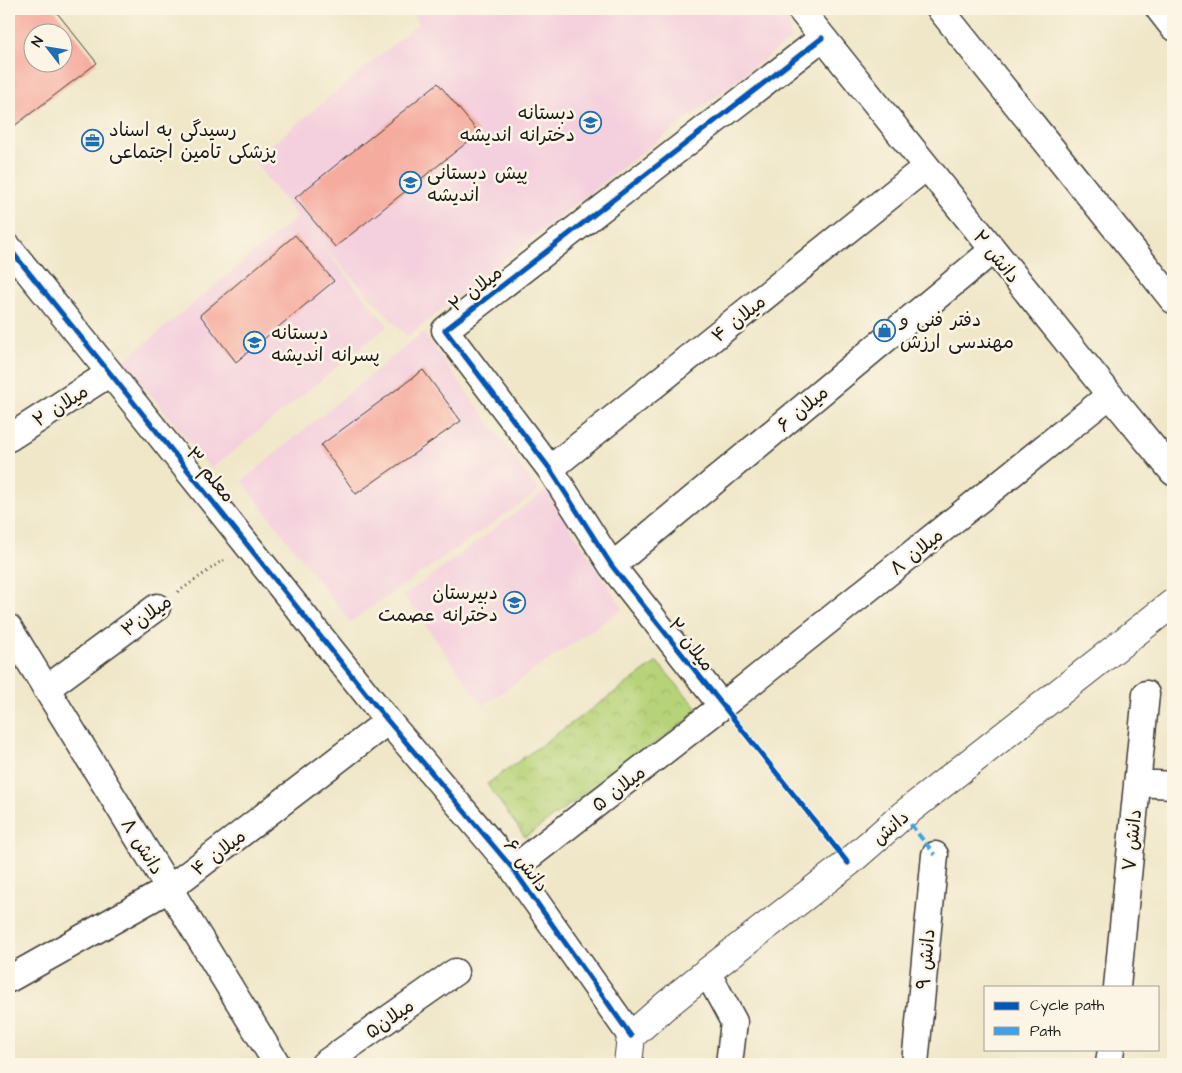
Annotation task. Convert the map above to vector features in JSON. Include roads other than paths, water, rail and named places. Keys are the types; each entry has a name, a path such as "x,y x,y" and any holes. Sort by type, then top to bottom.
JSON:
{"street":[{"name":"دانش ۲","path":"800,9 1173,472"},
{"path":"940,9 1173,300"},
{"path":"1159,9 1173,26"},
{"name":"میلان ۲","path":"722,706 612,566 550,469 445,330 822,38"},
{"name":"میلان ۴","path":"550,469 926,167"},
{"name":"معلم ۳","path":"9,248 388,720"},
{"name":"میلان ۶","path":"612,566 993,250"},
{"name":"میلان ۲","path":"9,438 110,373"},
{"name":"میلان ۸","path":"722,706 1110,395"},
{"name":"دانش","path":"631,1036 707,972 848,863 903,815 1173,603"},
{"name":"میلان۳","path":"46,689 157,607"},
{"name":"دانش ۸","path":"9,628 16,655 46,689 277,1064"},
{"name":"دانش ۷","path":"1117,986 1146,694"},
{"name":"میلان ۵","path":"513,869 722,706"},
{"name":"میلان ۴","path":"9,979 169,889 388,720"},
{"name":"دانش ۶","path":"388,720 513,869 631,1036"},
{"path":"1137,783 1173,785"},
{"name":"دانش ۹","path":"915,1064 935,855"},
{"name":"میلان۵","path":"324,1064 455,972"},
{"path":"707,972 734,1022 729,1064"},
{"path":"628,1064 631,1036"},
{"path":"1109,1064 1110,1050"}],"place":[{"name":"دبستانه دخترانه اندیشه","path":"591,123"},
{"name":"رسیدگی به اسناد پزشکی تامین اجتماعی","path":"93,140"},
{"name":"پیش دبستانی اندیشه","path":"411,183"},
{"name":"دفتر فنی و مهندسی ارزش","path":"884,330"},
{"name":"دبستانه پسرانه اندیشه","path":"255,343"},
{"name":"دبیرستان دخترانه عصمت","path":"514,603"}]}
